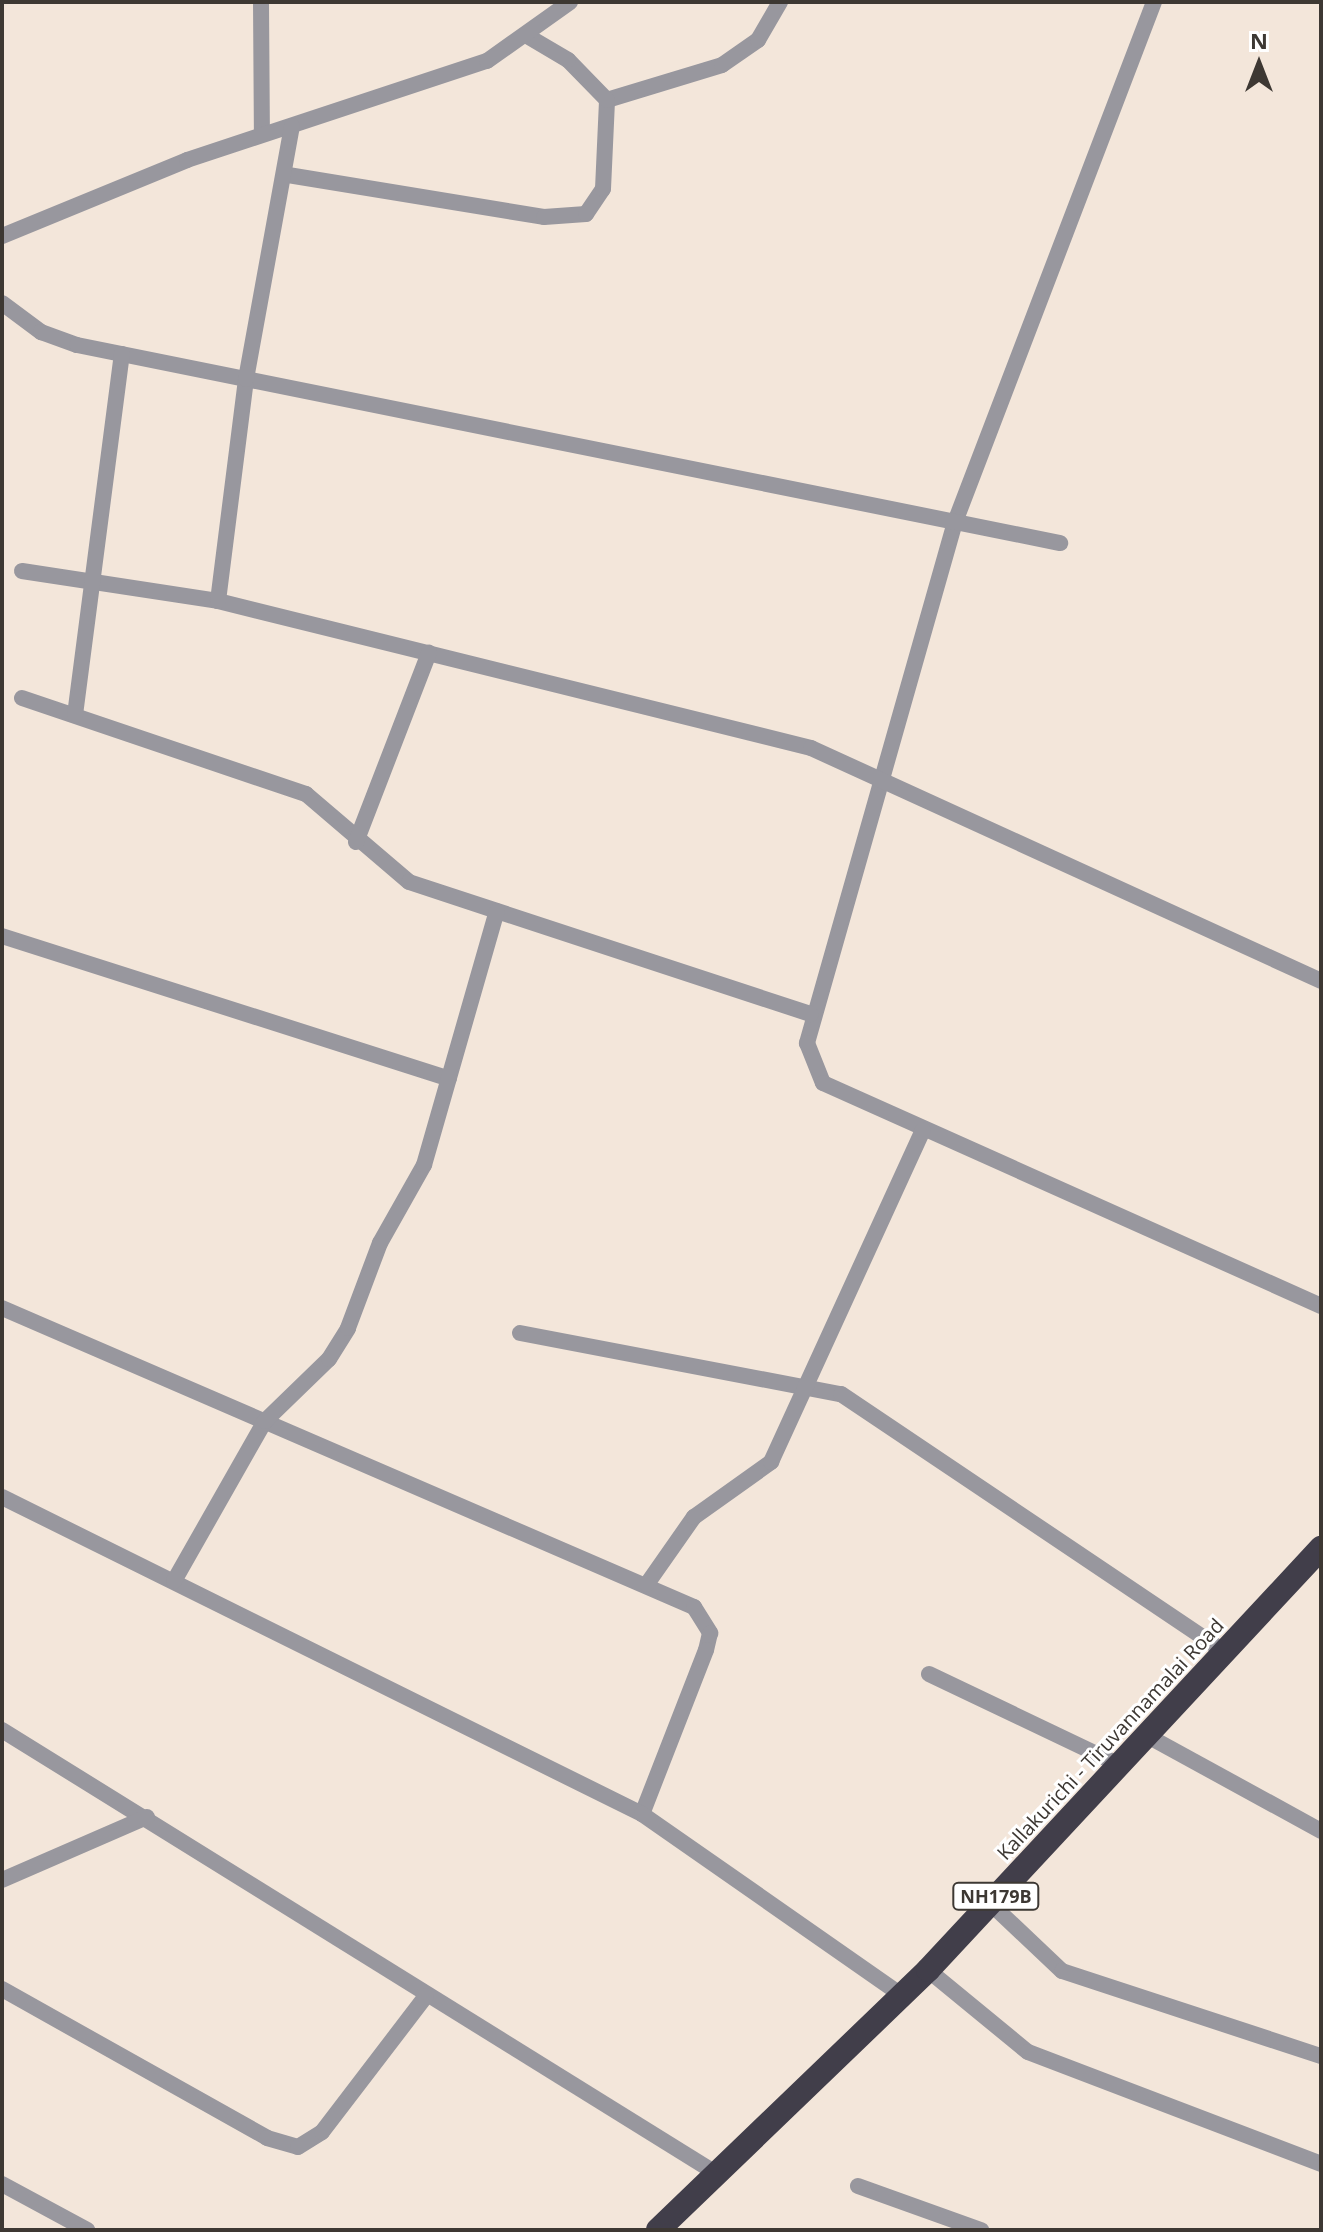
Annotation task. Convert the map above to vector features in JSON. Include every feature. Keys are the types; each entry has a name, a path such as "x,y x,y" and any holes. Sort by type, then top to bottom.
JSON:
{"highway":[{"name":"Kallakurichi - Tiruvannamalai Road","path":"658,2230 897,1992 928,1970 1116,1763 1321,1548"}],"street":[{"path":"261,2 262,134"},
{"path":"2,236 262,134 487,61 529,37 570,2"},
{"path":"607,100 733,59 758,40 780,2"},
{"path":"1154,2 955,522 811,1014 810,1063 823,1083 1321,1306"},
{"path":"288,175 576,216 596,207 603,189 607,100 568,60 529,37"},
{"path":"218,601 246,379 288,175 292,126"},
{"path":"2,303 41,332 122,354 1060,543"},
{"path":"75,715 122,354"},
{"path":"22,571 93,586 218,601 811,748 879,777 986,833 1321,981"},
{"path":"356,842 429,653"},
{"path":"22,698 306,794 342,821 356,842 409,882 811,1014"},
{"path":"174,1581 265,1421 329,1359 348,1328 380,1243 420,1175 497,911"},
{"path":"2,936 449,1079"},
{"path":"647,1584 694,1517 771,1462 802,1382 923,1130"},
{"path":"2,1308 647,1584 694,1607 710,1633 642,1814"},
{"path":"520,1333 802,1382 880,1415 1223,1651"},
{"path":"2,1497 642,1814 897,1992"},
{"path":"929,1674 1116,1763"},
{"path":"2,1730 147,1817 426,1996 714,2172"},
{"path":"1144,1734 1321,1831"},
{"path":"2,1880 147,1817"},
{"path":"990,1903 1062,1971 1321,2056"},
{"path":"928,1970 1028,2052 1321,2164"},
{"path":"2,1989 267,2138 298,2147 322,2132 426,1996"},
{"path":"2,2184 87,2230"},
{"path":"858,2186 981,2230"}]}
